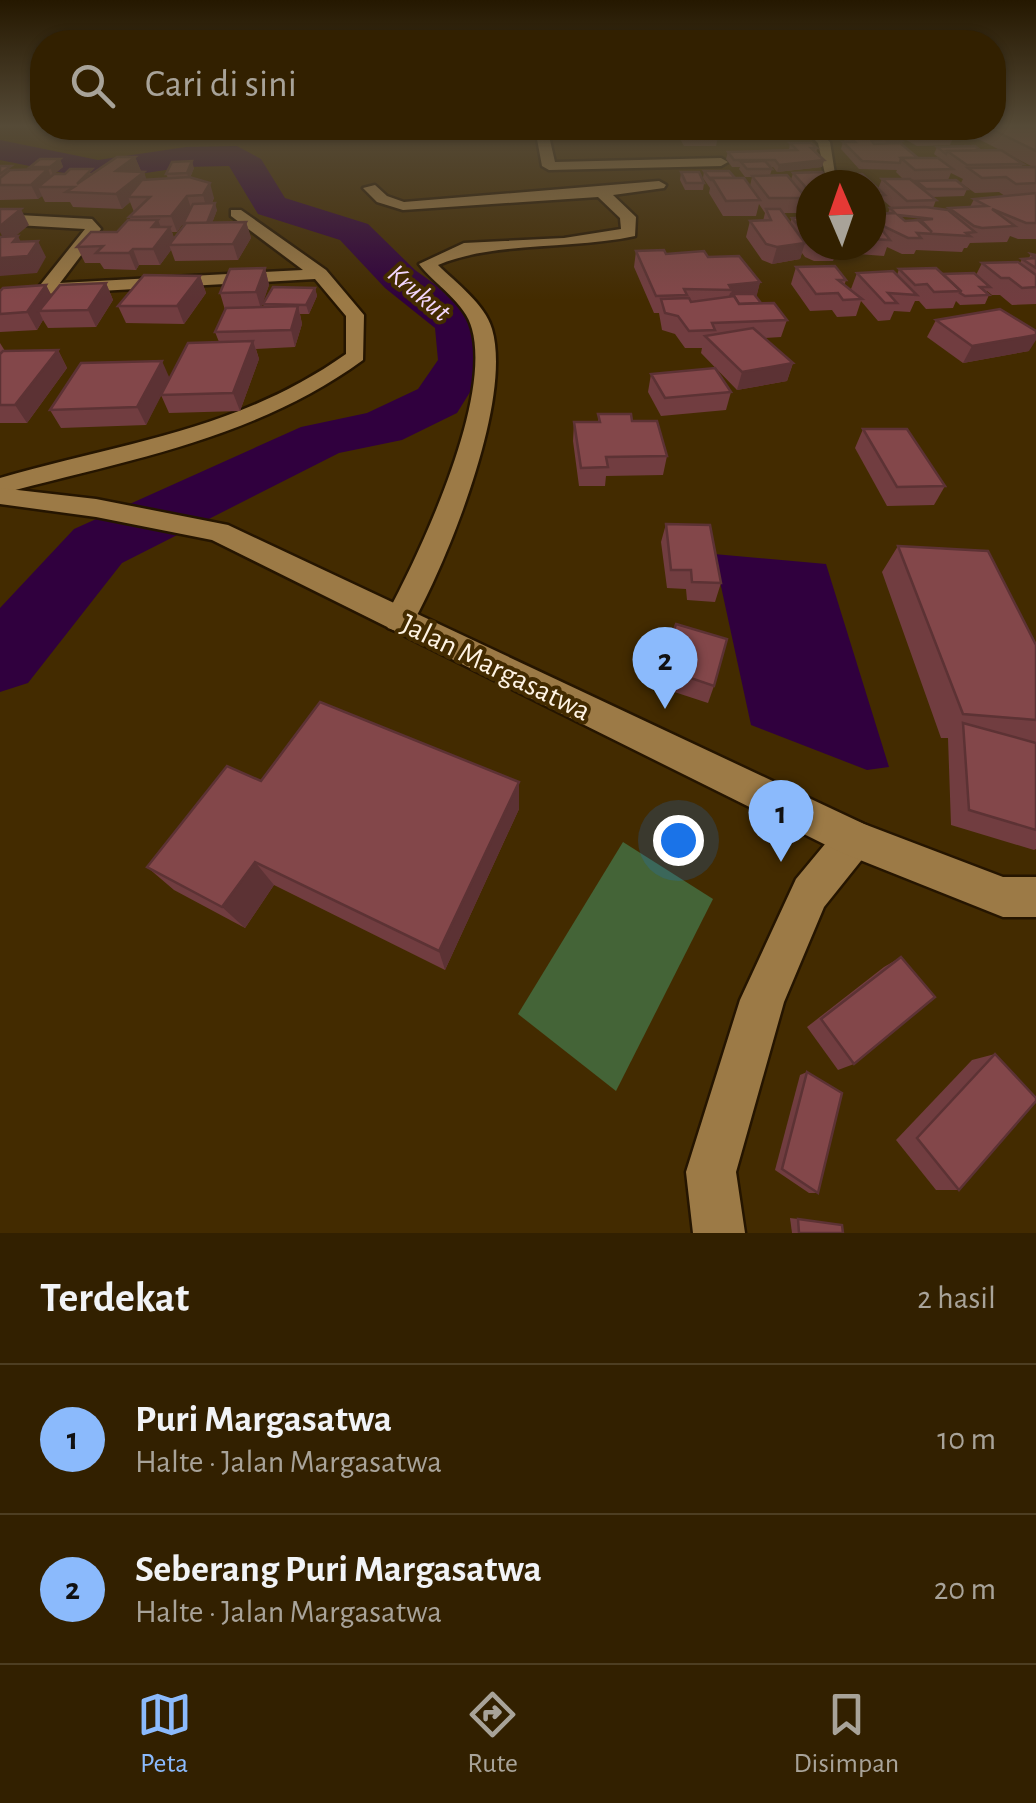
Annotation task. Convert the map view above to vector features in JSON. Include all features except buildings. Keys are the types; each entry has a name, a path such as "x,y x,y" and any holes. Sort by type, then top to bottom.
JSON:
{"street":[{"path":"370,188 382,200 403,206 659,185"},
{"path":"399,620 414,601 441,533 482,399 487,349 482,325 427,264 464,248 564,242 629,232 628,216 602,192"},
{"path":"0,486 65,465 136,453 209,434 275,408 328,380 356,356 354,315 320,274 236,213"},
{"path":"0,219 87,222 93,228 38,289 320,274"},
{"name":"Jalan Margasatwa","path":"0,496 96,508 220,532 854,839 1004,897 1036,897"},
{"path":"719,1233 711,1172 762,1000 810,893 854,839"}],"green space":[{"path":"623,842 713,899 616,1091 518,1014"}],"shaded area":[{"path":"714,554 826,564 889,767 867,770 751,725"}],"waterway":[{"name":"Krukut","path":"0,660 98,546 322,439 382,428 438,401 464,360 458,323 400,279 354,232 271,206 259,185"}],"place":[{"name":"Seberang Puri Margasatwa","path":"665,709"},
{"name":"Puri Margasatwa","path":"781,862"}]}
